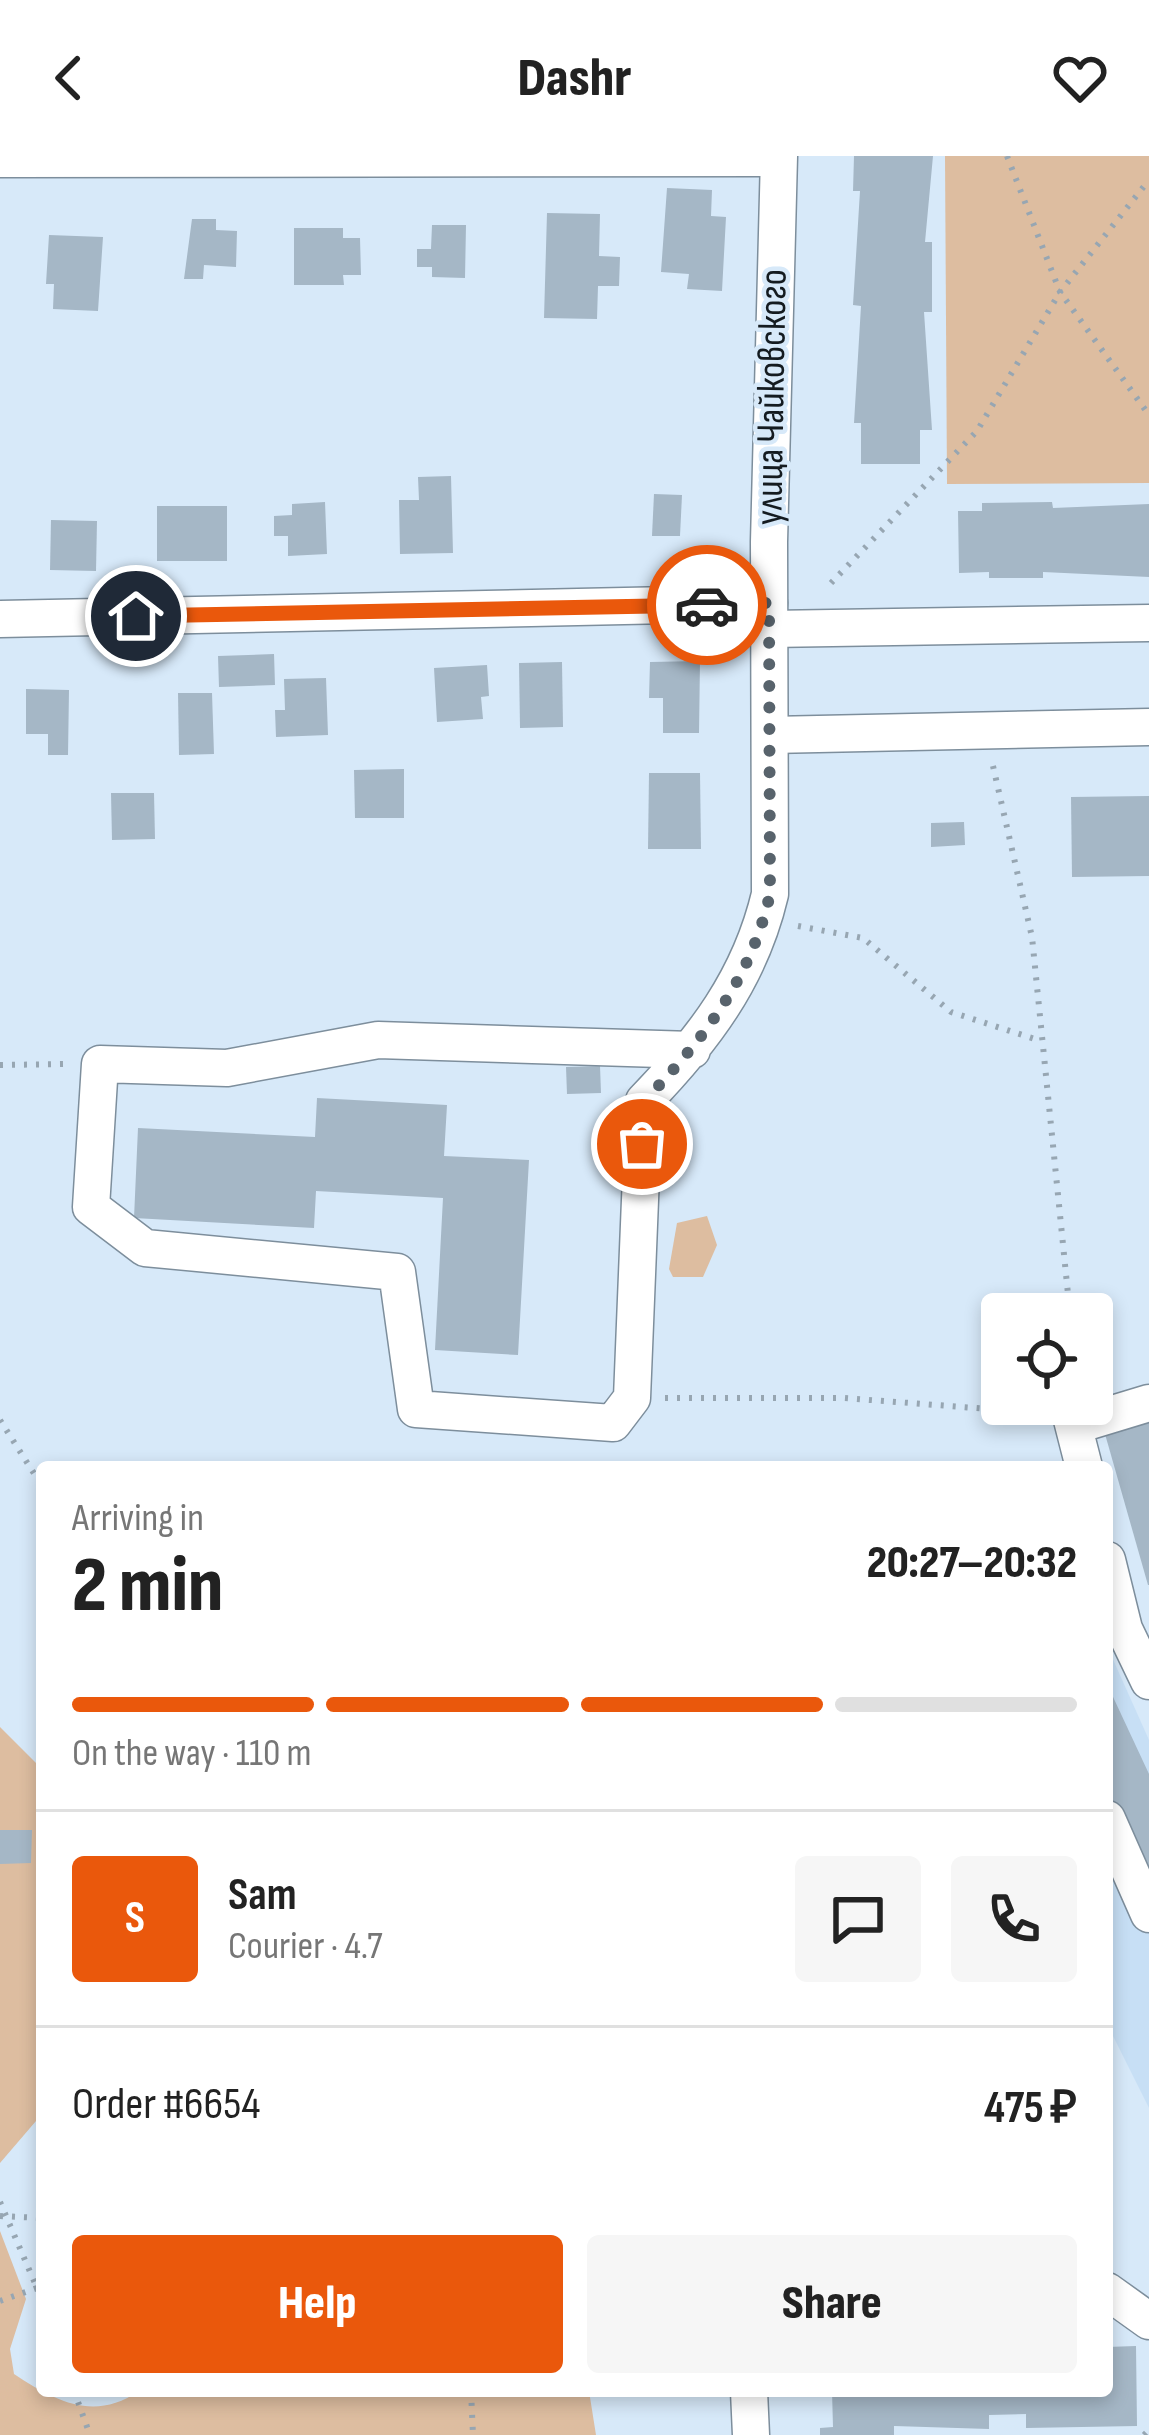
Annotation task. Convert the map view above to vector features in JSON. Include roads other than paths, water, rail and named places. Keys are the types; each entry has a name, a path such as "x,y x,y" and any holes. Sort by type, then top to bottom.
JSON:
{"street":[{"path":"0,158 778,157"},
{"name":"улица Чайковского","path":"692,1051 378,1040 227,1068 100,1064 91,1207 145,1248 397,1272 416,1408 613,1423 632,1398 644,1101 692,1051 741,980 764,920 773,838 769,616 778,157"},
{"path":"0,619 769,616 1149,623"},
{"path":"771,735 1149,727"},
{"path":"1082,1461 1071,1416 1083,1423 1149,1403"},
{"path":"1113,1584 1124,1629 1149,1681"},
{"path":"1113,1833 1149,1914"},
{"path":"1113,2295 1149,2321"},
{"path":"748,2397 751,2435"}]}
